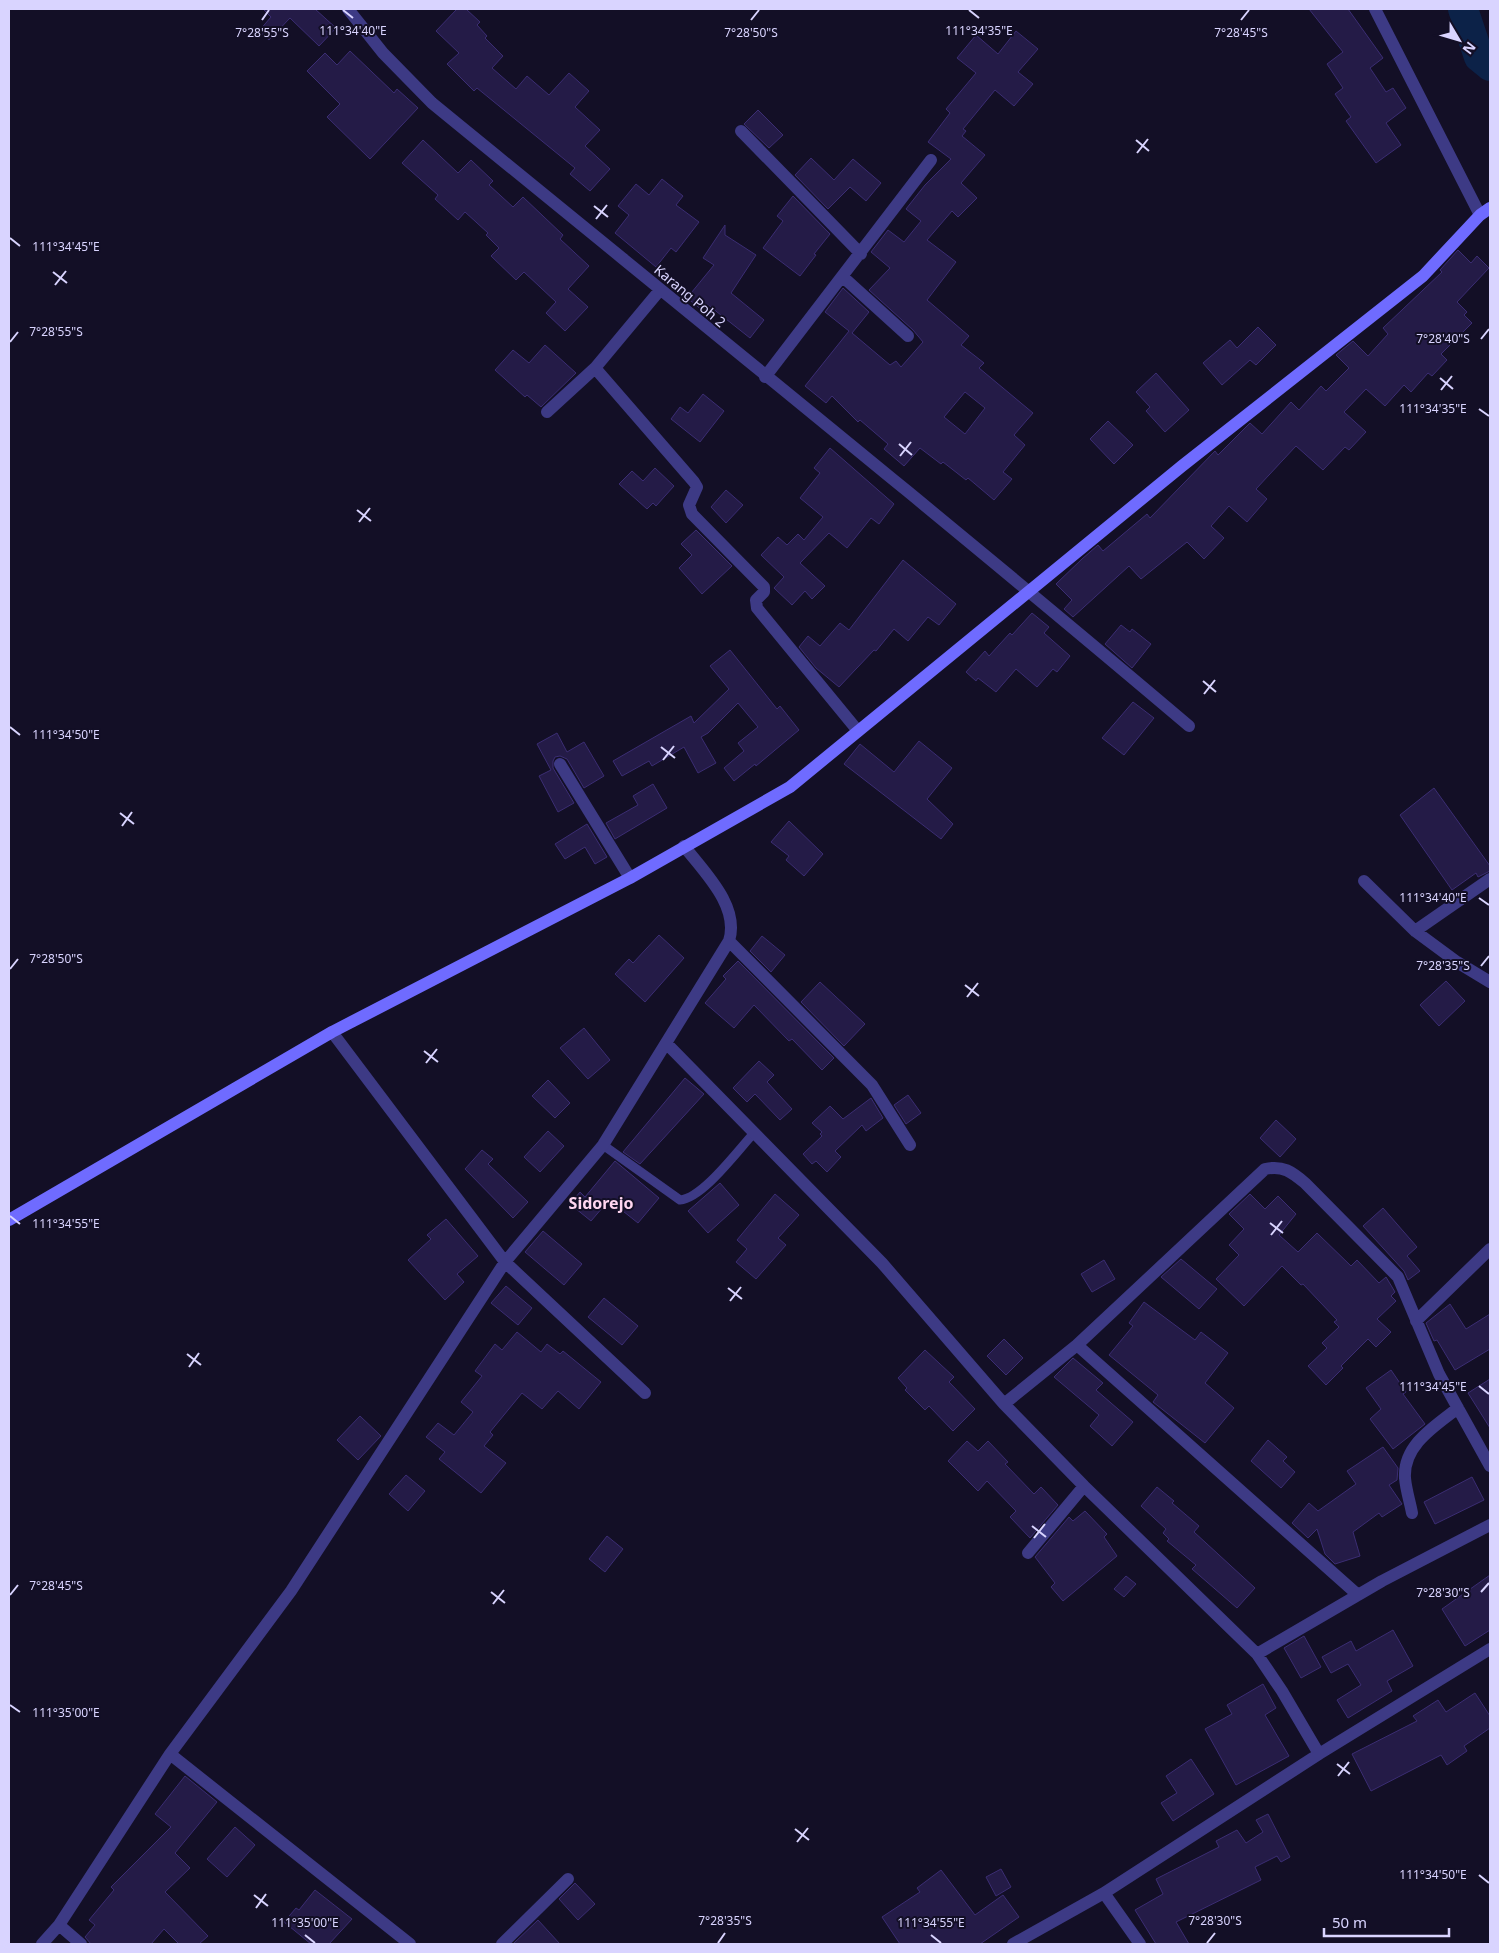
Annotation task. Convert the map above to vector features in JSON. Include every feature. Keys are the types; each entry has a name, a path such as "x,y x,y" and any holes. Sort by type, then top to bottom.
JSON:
{"main road":[{"path":"9,1220 332,1032 630,878 790,787 1028,590 1423,276 1485,212"}],"street":[{"name":"Karang Poh 2","path":"348,9 383,53 432,103 1028,590 1189,726"},
{"path":"1375,9 1485,212"},
{"path":"741,131 861,254"},
{"path":"765,377 861,254 931,160"},
{"path":"843,277 908,336"},
{"path":"547,412 595,368 660,290"},
{"path":"595,368 694,482 697,487 689,505 692,514 764,588 764,592 756,600 757,608 858,731"},
{"path":"560,764 630,878"},
{"path":"42,1944 59,1925 170,1754 291,1591 505,1262 603,1145 667,1044 729,940 732,931 730,911 684,846"},
{"path":"1415,932 1490,879"},
{"path":"1364,881 1415,932 1457,962 1490,982"},
{"path":"729,940 872,1086 910,1145"},
{"path":"332,1032 505,1262 645,1394"},
{"path":"667,1044 882,1263 1004,1404 1084,1486 1258,1654 1319,1754"},
{"path":"1004,1404 1077,1345 1265,1169 1277,1166 1290,1171 1305,1183 1398,1277 1439,1374 1490,1466"},
{"path":"1416,1321 1490,1249"},
{"path":"1077,1345 1358,1595"},
{"path":"1412,1513 1405,1476 1408,1458 1418,1440 1458,1408"},
{"path":"1028,1553 1084,1486"},
{"path":"1258,1654 1358,1595 1490,1525"},
{"path":"1013,1944 1104,1892 1319,1754 1490,1649"},
{"path":"170,1754 410,1944"},
{"path":"502,1944 568,1879"},
{"path":"1104,1892 1140,1944"},
{"path":"59,1925 81,1944"}],"lane":[{"path":"603,1145 680,1200 689,1199 702,1189 754,1133"}],"building":[{"path":"263,9 315,9 336,28 319,46 290,18 269,40 259,31 271,17"},
{"path":"457,9 466,9 480,22 477,25 487,36 485,38 503,56 492,68 516,89 527,76 549,95 569,73 589,91 575,107 600,130 585,146 610,169 590,191 570,174 575,168 477,88 474,91 447,64 459,53 436,31"},
{"path":"1309,9 1348,9 1383,58 1370,68 1386,92 1393,88 1406,108 1386,123 1401,145 1376,163 1346,121 1351,117 1335,94 1343,88 1327,64 1343,52"},
{"path":"1016,31 1038,49 1018,72 1033,84 1014,106 995,90 963,129 966,131 962,136 985,155 961,183 977,198 958,217 952,211 927,240 956,262 927,300 969,336 961,345 984,363 979,368 1033,413 1014,435 1025,445 1003,472 1012,479 994,500 968,478 966,480 943,462 941,464 920,448 904,466 884,449 888,444 860,420 858,422 832,396 826,403 805,386 849,331 825,312 843,288 869,312 852,333 890,365 896,361 901,367 923,342 913,330 869,290 890,268 871,252 888,230 904,242 921,221 906,209 925,185 951,159 928,142 950,113 946,109 976,73 957,58 976,35 998,54","holes":["965,392 985,408 965,434 944,417"]},
{"path":"350,51 394,93 397,89 418,108 370,159 327,117 340,104 307,71 325,53 337,65"},
{"path":"758,110 783,135 769,148 744,124"},
{"path":"423,140 458,173 471,160 493,181 489,185 513,207 523,197 563,235 560,239 589,266 568,289 588,307 565,331 546,313 556,302 524,272 516,280 491,256 499,248 486,235 488,233 465,212 458,220 435,199 438,195 402,163"},
{"path":"811,158 834,180 853,159 881,183 866,201 850,187 828,209 795,175"},
{"path":"662,179 683,196 676,205 699,222 676,252 671,248 656,267 615,233 629,215 618,206 636,184 649,195"},
{"path":"793,196 830,234 800,276 763,248 783,221 777,216"},
{"path":"725,225 725,235 756,255 731,293 764,320 750,338 707,304 702,310 687,298 714,265 703,258"},
{"path":"1458,250 1471,263 1477,256 1489,268 1457,302 1467,312 1464,315 1472,323 1441,354 1447,360 1432,376 1428,373 1411,392 1404,385 1385,406 1366,389 1344,412 1366,432 1349,450 1345,447 1323,470 1296,446 1256,489 1267,499 1247,522 1229,506 1211,526 1224,538 1204,559 1187,542 1141,579 1129,566 1073,617 1064,609 1072,600 1056,584 1082,559 1098,545 1103,551 1147,514 1150,518 1215,451 1218,455 1250,423 1262,434 1291,402 1299,410 1321,386 1326,391 1349,368 1336,355 1353,341 1368,356 1388,334 1383,328 1442,272 1440,270"},
{"path":"1258,327 1276,345 1256,365 1250,360 1222,385 1203,363 1230,340 1237,348"},
{"path":"545,345 576,373 541,407 527,395 525,397 495,370 513,350 529,363"},
{"path":"1156,373 1189,410 1165,432 1146,411 1150,407 1136,392"},
{"path":"703,394 724,411 700,442 671,419 680,407 688,413"},
{"path":"1108,421 1133,445 1114,464 1090,439"},
{"path":"830,448 894,504 879,524 871,518 847,548 829,533 800,563 825,586 812,599 805,591 792,605 774,588 784,577 761,555 778,537 787,545 798,534 804,540 823,517 800,498 820,473 814,468"},
{"path":"655,468 674,486 656,506 653,503 647,509 619,484 632,471 643,481"},
{"path":"726,490 743,505 726,523 711,507"},
{"path":"696,530 732,566 702,594 679,568 692,555 681,544"},
{"path":"903,560 956,604 939,625 928,617 908,641 894,629 876,651 874,650 839,687 816,668 799,647 808,636 820,646 840,623 849,630"},
{"path":"1032,613 1049,627 1044,633 1070,656 1057,672 1053,669 1037,687 1016,669 996,692 978,678 976,681 966,672 985,651 989,656"},
{"path":"1121,625 1130,632 1132,629 1151,644 1132,668 1105,644"},
{"path":"730,650 777,709 780,706 799,730 756,766 755,764 734,781 724,768 744,751 738,743 758,727 738,703 708,733 701,737 716,763 698,773 684,747 652,766 649,761 622,776 613,761 691,716 694,723 729,689 710,666"},
{"path":"1133,702 1154,718 1124,755 1102,738"},
{"path":"557,733 567,752 584,742 604,776 584,788 567,759 560,756 555,757 553,768 574,803 558,812 539,776 551,770 537,744"},
{"path":"919,741 952,768 927,799 953,824 941,839 844,764 860,744 894,772"},
{"path":"653,784 667,808 615,839 606,823 638,805 633,796"},
{"path":"1434,788 1490,866 1490,871 1478,877 1476,873 1452,890 1400,815"},
{"path":"789,821 823,854 804,876 786,860 789,856 771,842"},
{"path":"587,824 607,857 595,864 585,847 565,859 555,844"},
{"path":"659,935 684,958 645,1002 615,974 629,959 633,963"},
{"path":"762,936 785,955 771,972 750,951"},
{"path":"738,961 834,1058 822,1070 792,1039 789,1041 754,1005 734,1028 705,1003 726,979 723,976"},
{"path":"1446,981 1465,1001 1439,1026 1420,1005"},
{"path":"820,982 865,1024 844,1046 801,1002"},
{"path":"584,1028 610,1060 588,1079 560,1048"},
{"path":"759,1061 774,1075 767,1082 792,1109 780,1120 755,1094 747,1102 733,1088"},
{"path":"685,1078 704,1094 640,1164 623,1152"},
{"path":"548,1080 570,1103 555,1118 532,1096"},
{"path":"908,1095 921,1113 906,1124 894,1105"},
{"path":"871,1098 883,1118 866,1131 862,1125 835,1151 841,1157 827,1172 816,1161 812,1164 803,1154 822,1136 820,1134 822,1132 812,1123 830,1106 843,1119"},
{"path":"1276,1120 1296,1139 1280,1157 1260,1138"},
{"path":"548,1131 564,1146 540,1172 524,1157"},
{"path":"482,1150 493,1159 488,1164 528,1202 513,1218 465,1169"},
{"path":"615,1161 659,1198 638,1223 609,1200 591,1221 570,1204 580,1192 585,1197"},
{"path":"720,1183 739,1205 708,1233 688,1211"},
{"path":"775,1194 799,1215 778,1238 786,1245 756,1279 736,1262 747,1249 737,1240"},
{"path":"1250,1194 1265,1209 1278,1196 1296,1214 1279,1235 1298,1252 1317,1233 1351,1266 1357,1260 1379,1283 1386,1277 1395,1292 1391,1296 1396,1301 1377,1319 1391,1332 1376,1347 1368,1339 1341,1366 1343,1368 1326,1385 1308,1366 1327,1348 1322,1343 1339,1327 1334,1322 1337,1320 1303,1284 1301,1285 1282,1266 1244,1306 1216,1279 1239,1255 1229,1245 1244,1229 1229,1214"},
{"path":"1383,1208 1417,1247 1407,1256 1420,1271 1408,1280 1404,1271 1363,1226"},
{"path":"446,1219 478,1256 457,1274 464,1282 445,1300 408,1260 431,1239 427,1235"},
{"path":"543,1231 582,1264 564,1285 525,1252"},
{"path":"1181,1259 1217,1289 1199,1309 1161,1277"},
{"path":"1104,1260 1115,1279 1092,1292 1081,1274"},
{"path":"506,1286 532,1308 518,1325 491,1303"},
{"path":"604,1298 638,1326 622,1345 588,1317"},
{"path":"1144,1302 1195,1340 1201,1332 1228,1353 1205,1383 1234,1408 1205,1443 1153,1402 1158,1395 1109,1355 1133,1326 1129,1323"},
{"path":"1450,1304 1466,1329 1490,1314 1490,1349 1455,1370 1437,1340 1434,1341 1426,1323"},
{"path":"517,1332 541,1352 547,1344 560,1354 563,1351 601,1382 579,1409 558,1391 542,1409 522,1393 490,1432 493,1435 484,1446 506,1463 481,1493 439,1459 445,1452 426,1437 438,1423 454,1435 473,1412 461,1402 482,1376 475,1371 495,1344 502,1350"},
{"path":"1004,1339 1023,1358 1006,1375 987,1356"},
{"path":"925,1350 954,1377 949,1382 975,1409 953,1431 929,1406 925,1410 905,1390 907,1388 898,1378"},
{"path":"1073,1358 1103,1383 1096,1390 1133,1422 1112,1446 1090,1426 1099,1415 1054,1377"},
{"path":"1391,1370 1406,1392 1403,1394 1425,1424 1393,1449 1370,1419 1381,1409 1366,1388"},
{"path":"1490,1379 1490,1428 1468,1393"},
{"path":"360,1416 381,1436 358,1460 337,1440"},
{"path":"1268,1440 1287,1457 1283,1461 1295,1472 1281,1488 1251,1461"},
{"path":"967,1441 978,1451 988,1441 1008,1462 1005,1464 1034,1494 1041,1487 1058,1505 1030,1538 1010,1517 1016,1511 987,1481 978,1491 948,1461"},
{"path":"1383,1447 1398,1468 1397,1480 1389,1485 1402,1504 1382,1517 1379,1513 1353,1532 1360,1556 1335,1564 1325,1554 1317,1529 1308,1538 1292,1523 1309,1503 1318,1511 1356,1484 1347,1471"},
{"path":"406,1475 425,1491 408,1511 389,1494"},
{"path":"1472,1477 1484,1500 1435,1524 1424,1502"},
{"path":"1157,1487 1174,1501 1172,1503 1199,1526 1194,1532 1255,1588 1237,1608 1192,1569 1196,1565 1167,1541 1169,1539 1163,1533 1166,1529 1141,1506"},
{"path":"1085,1511 1107,1534 1104,1537 1117,1556 1063,1601 1051,1587 1055,1583 1035,1557 1069,1517 1073,1521"},
{"path":"607,1536 623,1549 605,1572 589,1559"},
{"path":"1490,1575 1490,1630 1465,1646 1442,1609"},
{"path":"1126,1576 1136,1584 1124,1597 1114,1589"},
{"path":"1393,1630 1413,1666 1387,1681 1392,1691 1348,1718 1337,1700 1361,1685 1348,1664 1331,1673 1322,1657 1351,1641 1356,1651"},
{"path":"1304,1636 1321,1667 1301,1678 1284,1648"},
{"path":"1263,1684 1276,1708 1265,1715 1289,1756 1236,1785 1205,1729 1232,1714 1227,1705"},
{"path":"1475,1693 1490,1716 1490,1728 1464,1746 1467,1751 1447,1765 1441,1755 1371,1791 1352,1754 1417,1721 1413,1716 1438,1700 1446,1712"},
{"path":"1191,1759 1214,1794 1173,1821 1161,1803 1177,1793 1166,1776"},
{"path":"185,1776 217,1802 175,1853 190,1868 165,1892 208,1936 199,1944 179,1944 164,1929 151,1944 91,1944 85,1937 95,1925 89,1920 114,1890 111,1887 171,1827 155,1814"},
{"path":"1268,1814 1290,1857 1281,1862 1277,1856 1255,1867 1261,1880 1176,1922 1189,1944 1156,1944 1135,1910 1163,1894 1156,1879 1219,1847 1216,1841 1237,1830 1246,1843 1263,1832 1256,1820"},
{"path":"235,1827 255,1845 227,1877 207,1859"},
{"path":"1001,1869 1011,1887 996,1896 986,1877"},
{"path":"941,1870 975,1915 1003,1895 1019,1917 980,1944 900,1944 882,1917 920,1892 917,1888"},
{"path":"575,1883 595,1904 578,1920 559,1899"},
{"path":"315,1890 352,1919 329,1944 311,1944 284,1922 296,1908 299,1910"},
{"path":"538,1920 560,1944 513,1944"}],"waterway":[{"path":"1463,9 1479,57 1490,66"}],"district":[{"name":"Sidorejo","path":"601,1203"}]}
